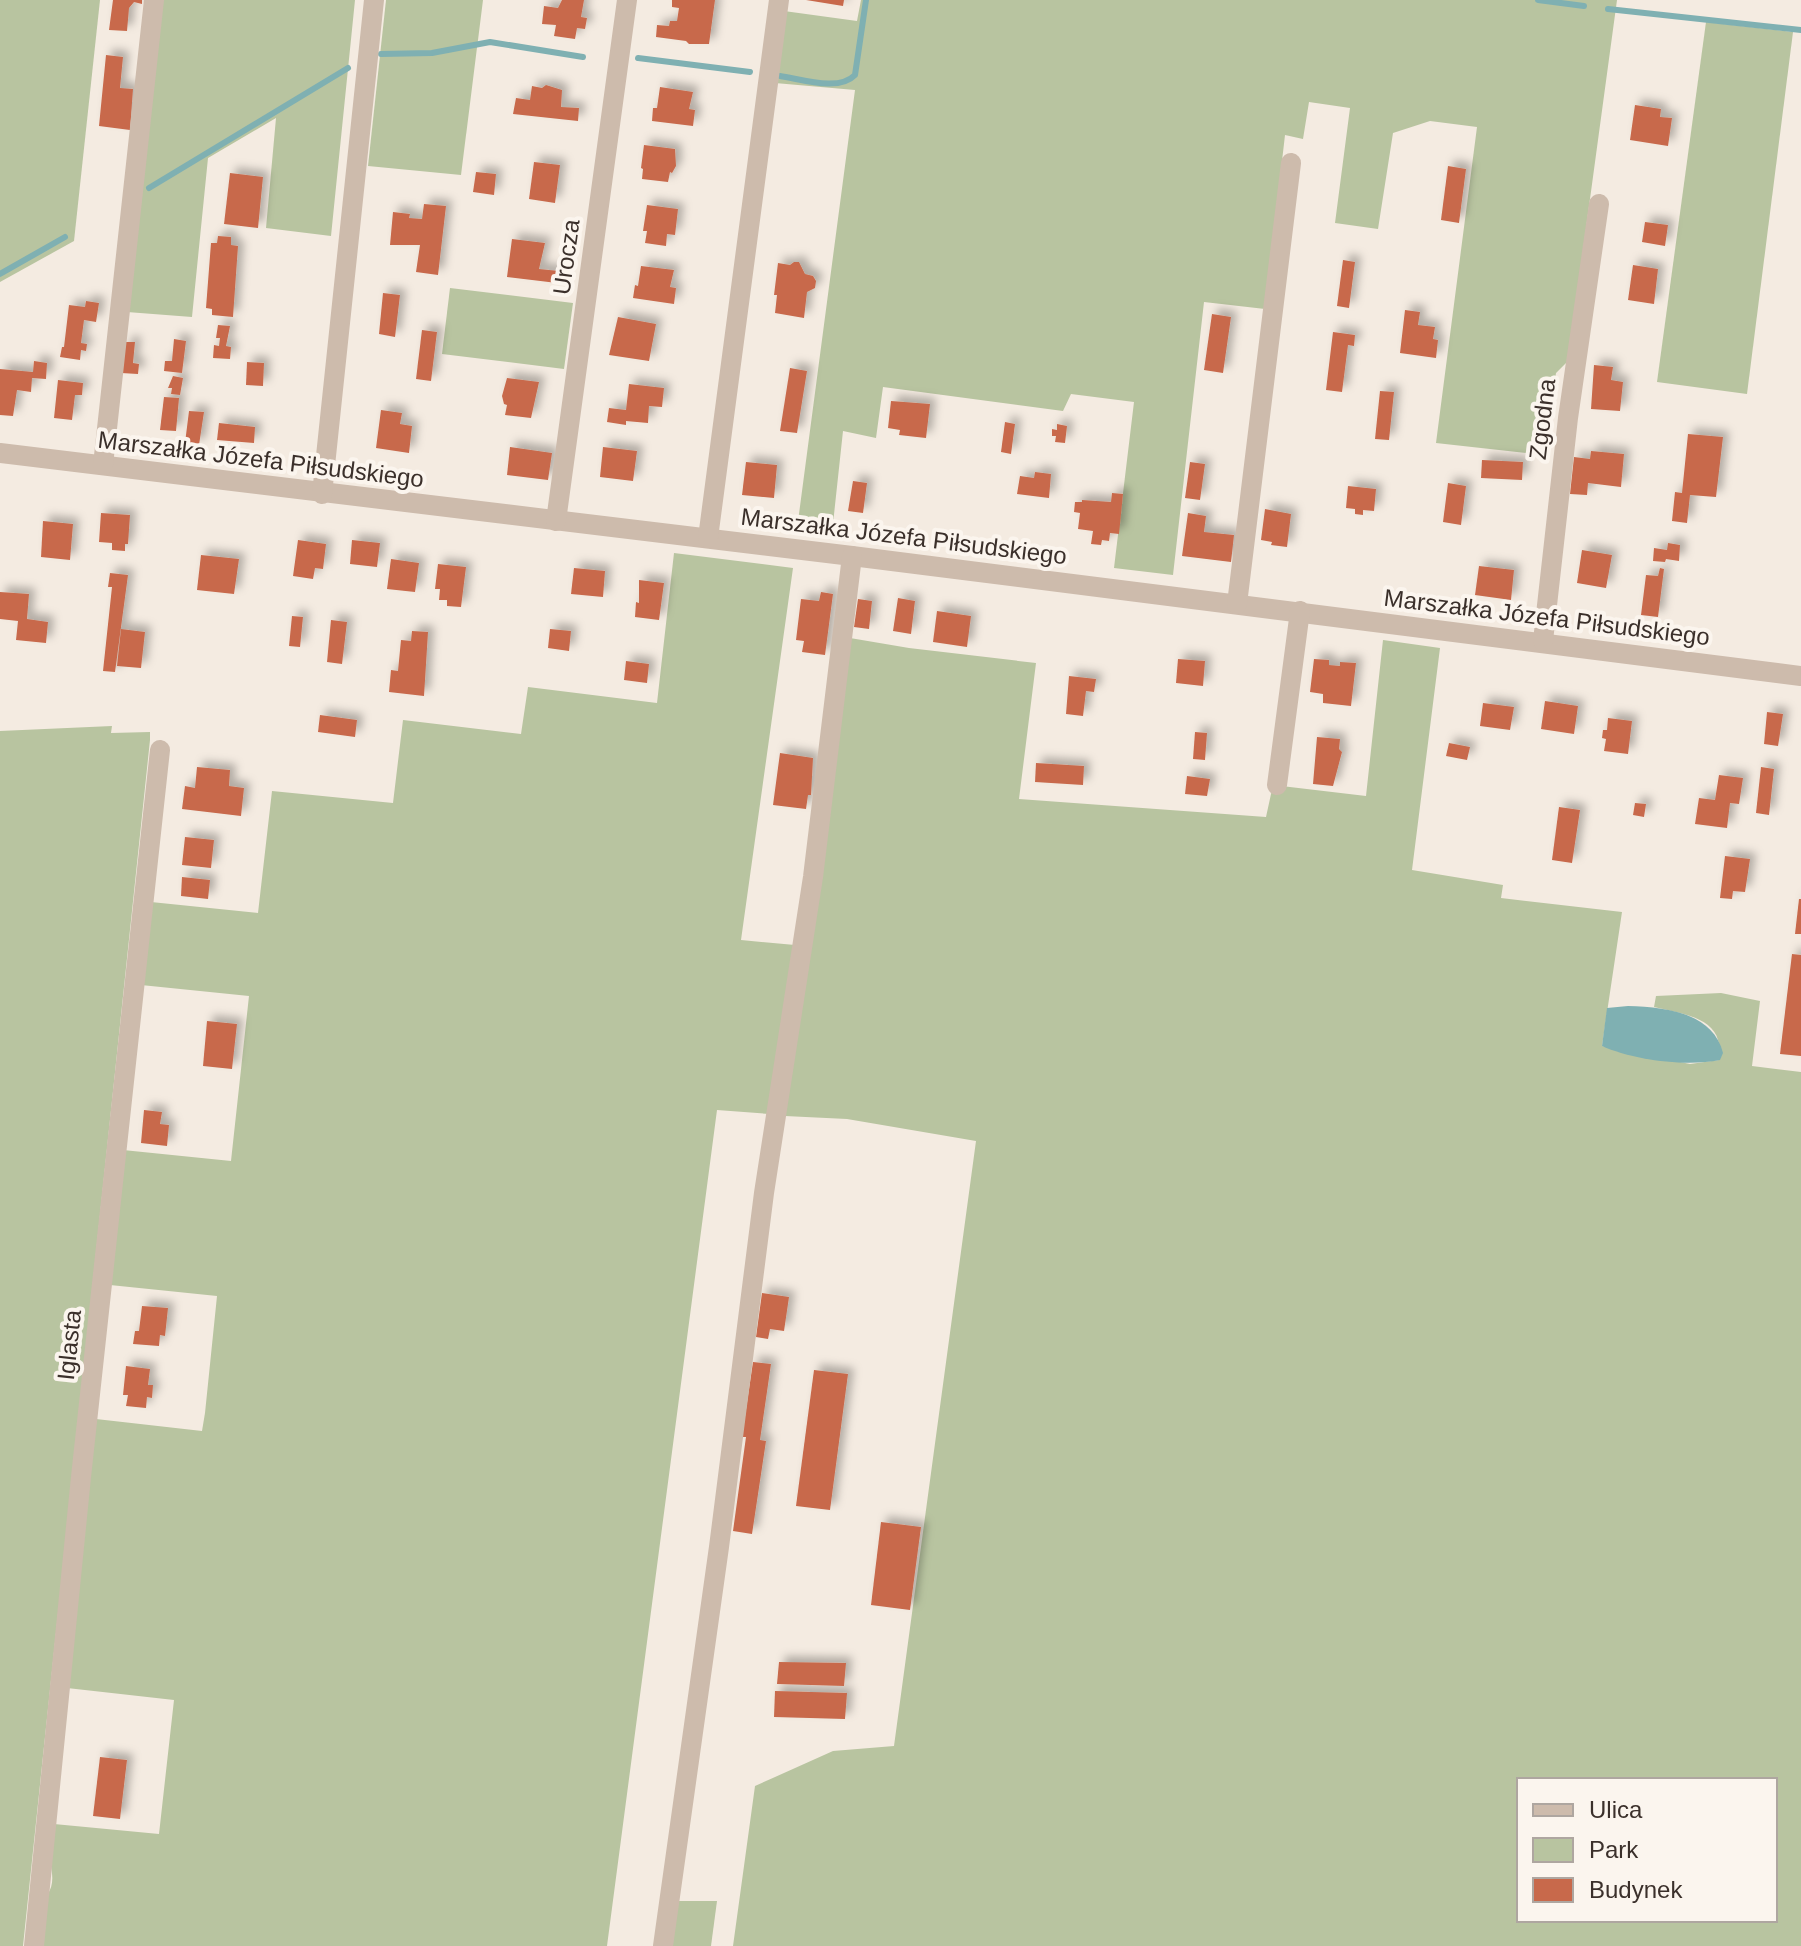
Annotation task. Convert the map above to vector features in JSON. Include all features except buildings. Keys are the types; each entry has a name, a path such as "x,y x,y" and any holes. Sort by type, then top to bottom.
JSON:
{"street":[{"path":"103,465 154,0"},
{"path":"322,494 374,0"},
{"name":"Urocza","path":"556,521 627,0"},
{"path":"708,538 779,0"},
{"path":"1237,604 1291,163"},
{"name":"Zgodna","path":"1543,641 1568,418 1599,204"},
{"name":"Marszałka Józefa Piłsudskiego","path":"0,453 1543,641 1801,676"},
{"path":"663,1946 719,1547 764,1193 813,877 852,556"},
{"path":"1277,785 1300,611"},
{"name":"Iglasta","path":"34,1946 160,750"}],"green space":[{"path":"0,0 100,0 74,241 0,282"},
{"path":"160,0 355,0 331,236 266,228 276,118 208,158 192,317 127,312"},
{"path":"386,0 483,0 461,175 368,166"},
{"path":"861,0 1617,0 1568,361 1556,373 1544,455 1436,443 1477,127 1430,121 1393,133 1378,229 1335,223 1350,108 1309,102 1303,139 1285,135 1265,309 1204,302 1173,575 1114,568 1134,402 1071,394 1063,411 883,387 876,438 843,431 832,533 797,529 855,90 775,83 784,11 857,21"},
{"path":"1706,22 1793,32 1747,394 1657,382"},
{"path":"450,288 573,303 564,369 442,354"},
{"path":"674,553 793,568 741,940 795,945 769,1114 717,1110 607,1946 40,1946 52,1881 50,1853 54,1824 159,1834 174,1700 67,1688 96,1419 202,1431 205,1413 217,1296 110,1285 123,1150 231,1161 249,996 141,985 151,902 258,913 272,791 393,803 403,720 521,734 528,687 657,703"},
{"path":"850,638 1036,663 1019,799 1266,817 1273,785 1366,796 1383,640 1440,648 1412,870 1503,885 1501,898 1622,912 1602,1046 1690,1064 1719,1060 1718,1040 1708,1025 1691,1016 1654,1007 1656,996 1721,993 1760,1001 1752,1066 1801,1072 1801,1946 733,1946 755,1786 833,1751 894,1746 976,1141 847,1119 785,1116"},
{"path":"112,726 111,733 150,732 150,740 23,1946 0,1946 0,731"},
{"path":"677,1901 717,1901 711,1946 671,1946"}],"water":[{"path":"1628,1006 1671,1010 1698,1020 1718,1039 1723,1053 1720,1060 1692,1063 1660,1061 1602,1046 1607,1008"}],"waterway":[{"path":"780,76 830,84 855,75 866,0"},
{"path":"1538,0 1584,6"},
{"path":"1608,9 1801,30"},
{"path":"381,54 432,53 490,42 583,57"},
{"path":"638,58 750,72"},
{"path":"149,188 348,68"},
{"path":"0,274 65,237"}]}
